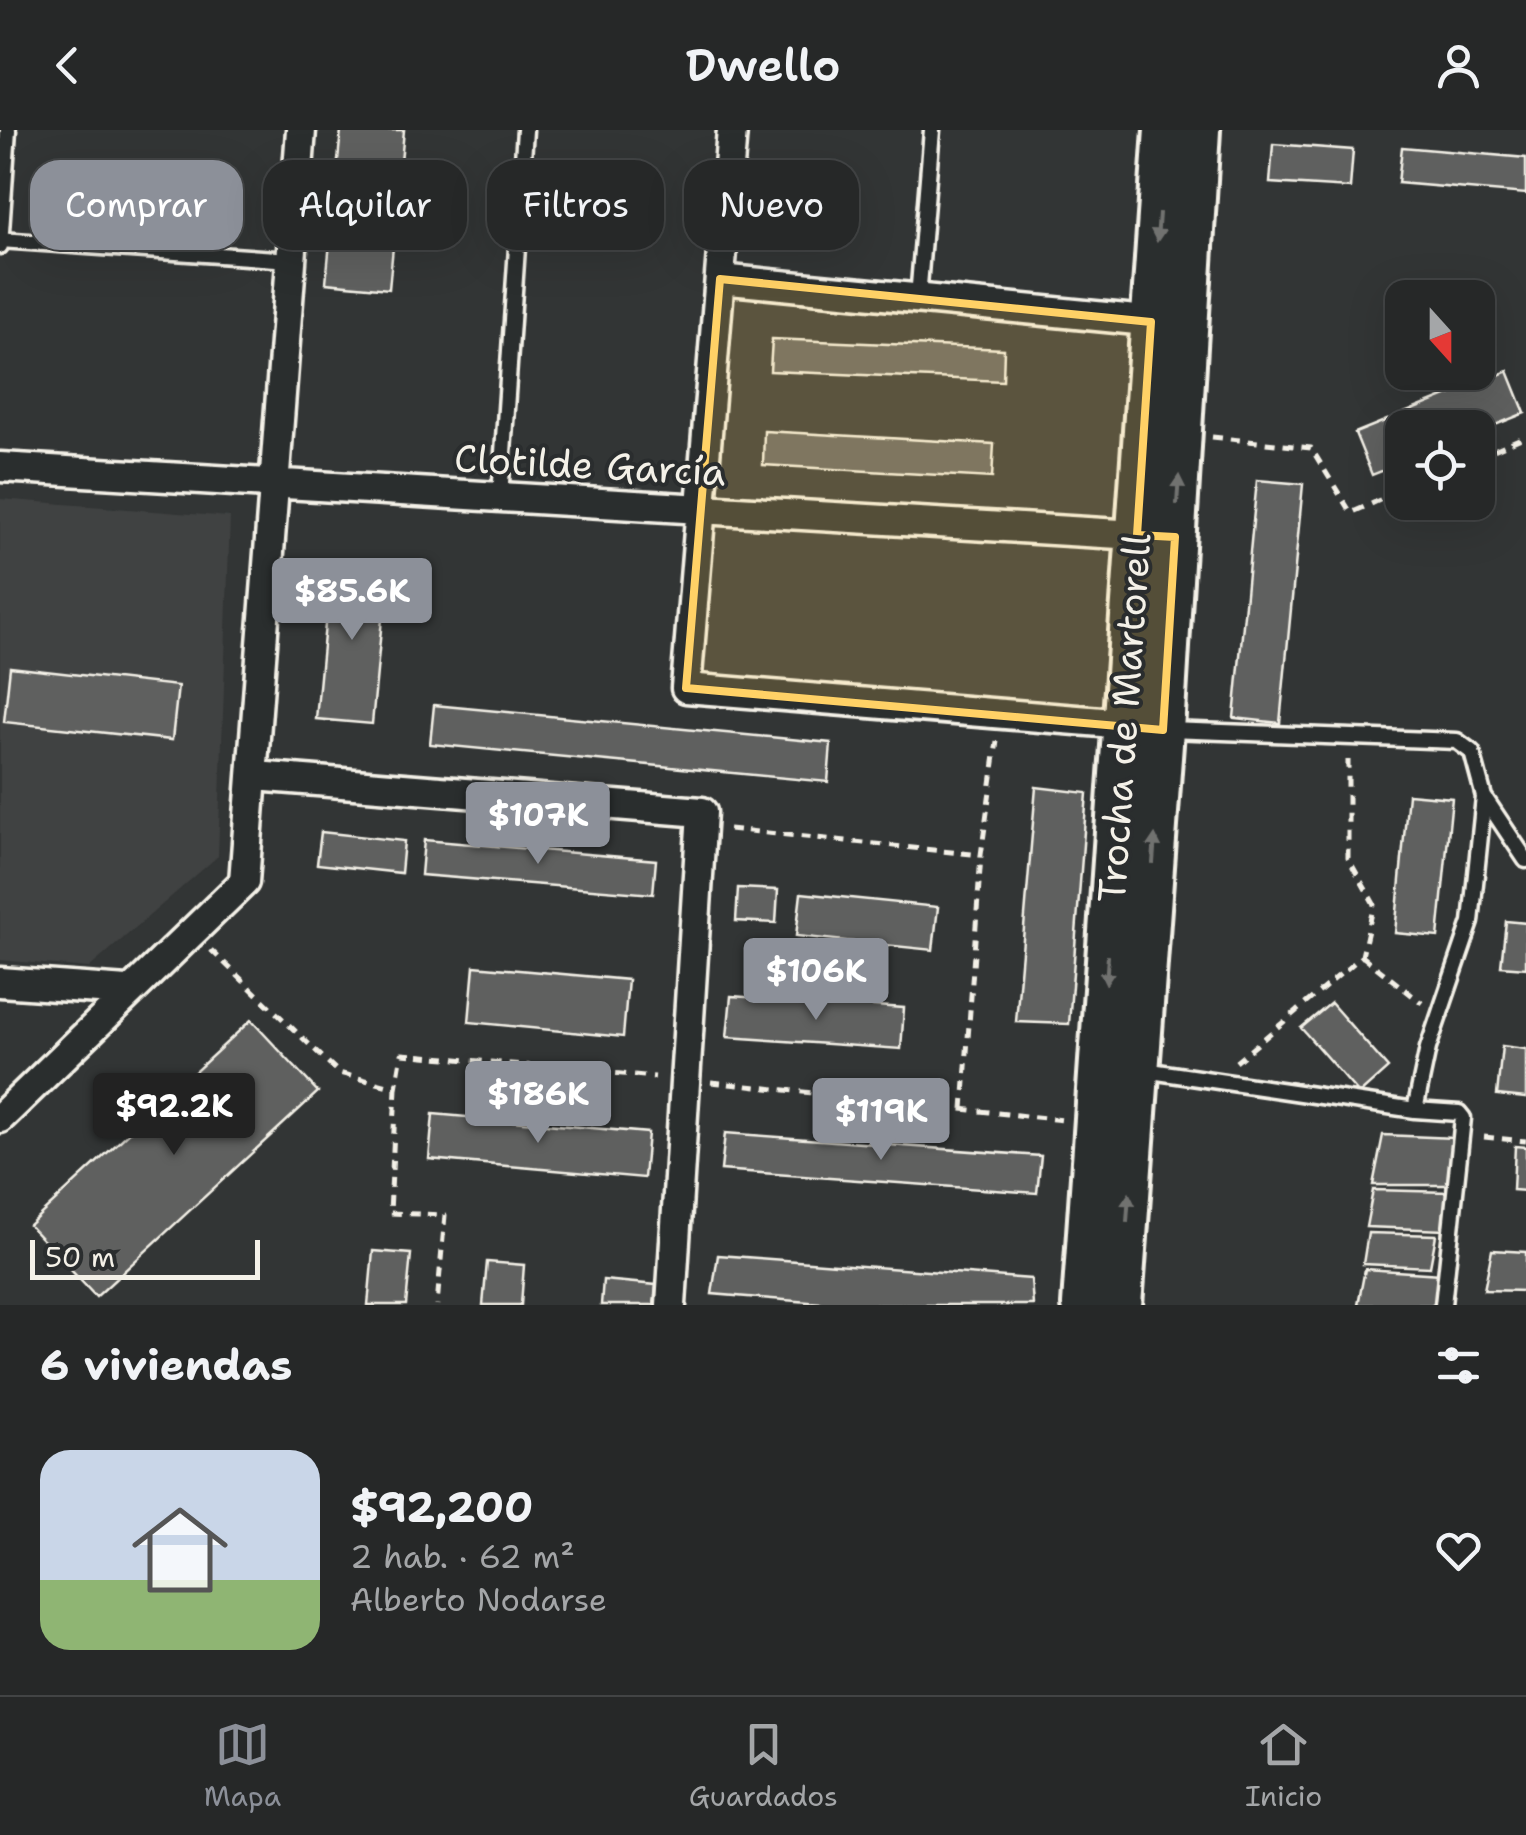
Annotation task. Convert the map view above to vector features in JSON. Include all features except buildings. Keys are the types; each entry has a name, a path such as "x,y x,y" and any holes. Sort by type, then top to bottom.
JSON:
{"street":[{"path":"0,1118 244,882 255,776 300,130"},
{"path":"732,130 686,688 1124,723 1163,730"},
{"name":"Trocha de Martorell","path":"1083,1305 1124,723 1156,536 1182,434 1170,323 1165,130"},
{"name":"Trocha de Martorell","path":"1121,1305 1163,730 1156,536 1170,323 1199,130"},
{"path":"720,279 1170,323"},
{"name":"Clotilde García","path":"0,467 1156,536"},
{"path":"255,776 701,819 671,1305"},
{"path":"0,982 127,991"}],"lane":[{"path":"8,130 0,242 291,260"},
{"path":"500,497 525,130"},
{"path":"918,298 932,130"},
{"path":"1163,730 1465,744 1472,752 1484,797 1526,860"},
{"path":"1415,1110 1428,1048 1472,922 1484,797"},
{"path":"1138,1069 1458,1113 1463,1118 1462,1135 1444,1305"}],"path":[{"path":"1182,434 1311,448 1350,513 1385,498"},
{"path":"1495,450 1526,436"},
{"path":"963,1110 981,855 1000,713"},
{"path":"1214,1080 1362,956 1374,904 1348,858 1348,737"},
{"path":"701,819 981,855"},
{"path":"192,932 339,1073 396,1088"},
{"path":"1362,956 1440,1017"},
{"path":"437,1305 445,1215 390,1213 396,1088 402,1054 1096,1123"},
{"path":"1462,1135 1526,1141"}],"highlighted area":[{"path":"720,279 1151,322 1137,535 1175,537 1163,730 686,688"}],"shaded area":[{"path":"0,499 230,517 218,856 89,968 0,960"}]}
